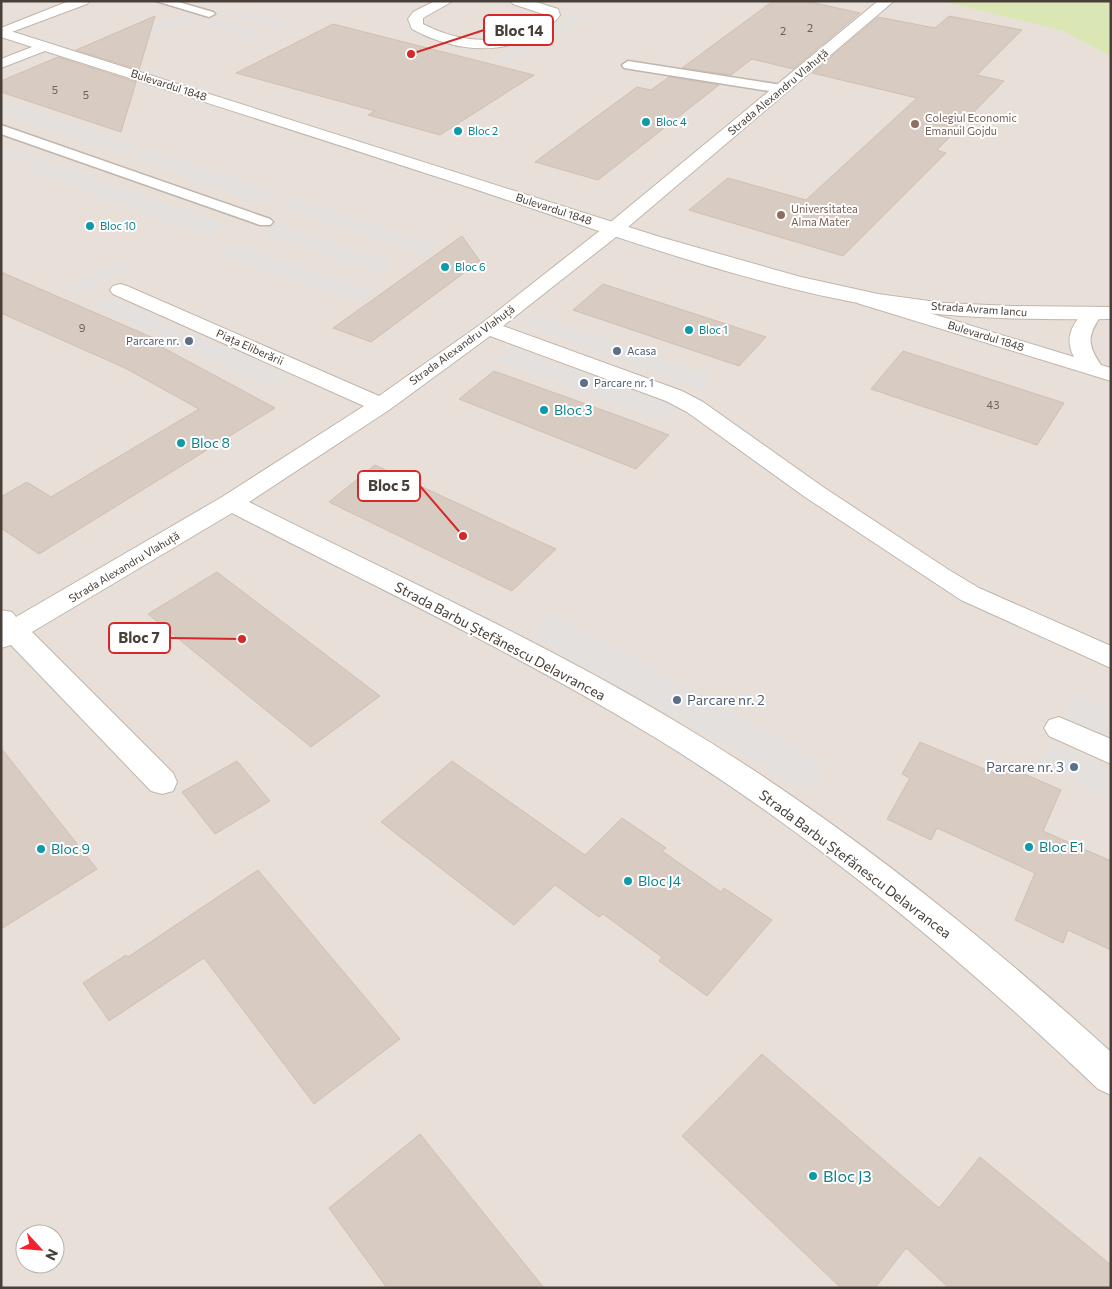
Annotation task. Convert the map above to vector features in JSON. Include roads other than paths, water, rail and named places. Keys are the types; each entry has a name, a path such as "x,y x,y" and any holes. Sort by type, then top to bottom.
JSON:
{"street":[{"path":"2,32 82,1"},
{"path":"446,1 418,15 415,19 417,26 431,32 486,45 496,45 515,40 553,16 552,12 546,9 520,2"},
{"name":"Strada Alexandru Vlahuță","path":"5,629 231,503 381,404 488,328 614,228 888,1"},
{"name":"Bulevardul 1848","path":"2,32 720,262 848,294 1101,372"},
{"path":"1,64 45,46"},
{"name":"Piața Eliberării","path":"120,290 381,404"},
{"name":"Strada Avram Iancu","path":"848,294 974,310 1101,314"},
{"path":"1101,314 1083,323 1079,334 1079,344 1101,372"},
{"path":"488,328 674,396 696,407 814,492 970,594 1111,658"},
{"name":"Strada Barbu Ștefănescu Delavrancea","path":"231,503 548,662 670,732 793,814 943,929 1044,1014 1111,1077"},
{"path":"5,629 162,782"},
{"path":"1059,728 1111,752"}],"lane":[{"path":"161,1 209,14"},
{"path":"628,65 782,89"},
{"path":"1,128 265,222"}],"place":[{"name":"Bloc 14","path":"411,54"},
{"name":"Bloc 4","path":"646,122"},
{"name":"Colegiul Economic Emanuil Gojdu","path":"915,124"},
{"name":"Bloc 2","path":"458,131"},
{"name":"Universitatea Alma Mater","path":"781,215"},
{"name":"Bloc 10","path":"90,226"},
{"name":"Bloc 6","path":"445,267"},
{"name":"Bloc 1","path":"689,330"},
{"name":"Parcare nr.","path":"189,341"},
{"name":"Acasa","path":"617,351"},
{"name":"Parcare nr. 1","path":"584,383"},
{"name":"Bloc 3","path":"544,410"},
{"name":"Bloc 8","path":"181,443"},
{"name":"Bloc 5","path":"463,536"},
{"name":"Bloc 7","path":"242,639"},
{"name":"Parcare nr. 2","path":"677,700"},
{"name":"Parcare nr. 3","path":"1074,767"},
{"name":"Bloc E1","path":"1029,847"},
{"name":"Bloc 9","path":"41,849"},
{"name":"Bloc J4","path":"628,881"},
{"name":"Bloc J3","path":"813,1176"}]}
